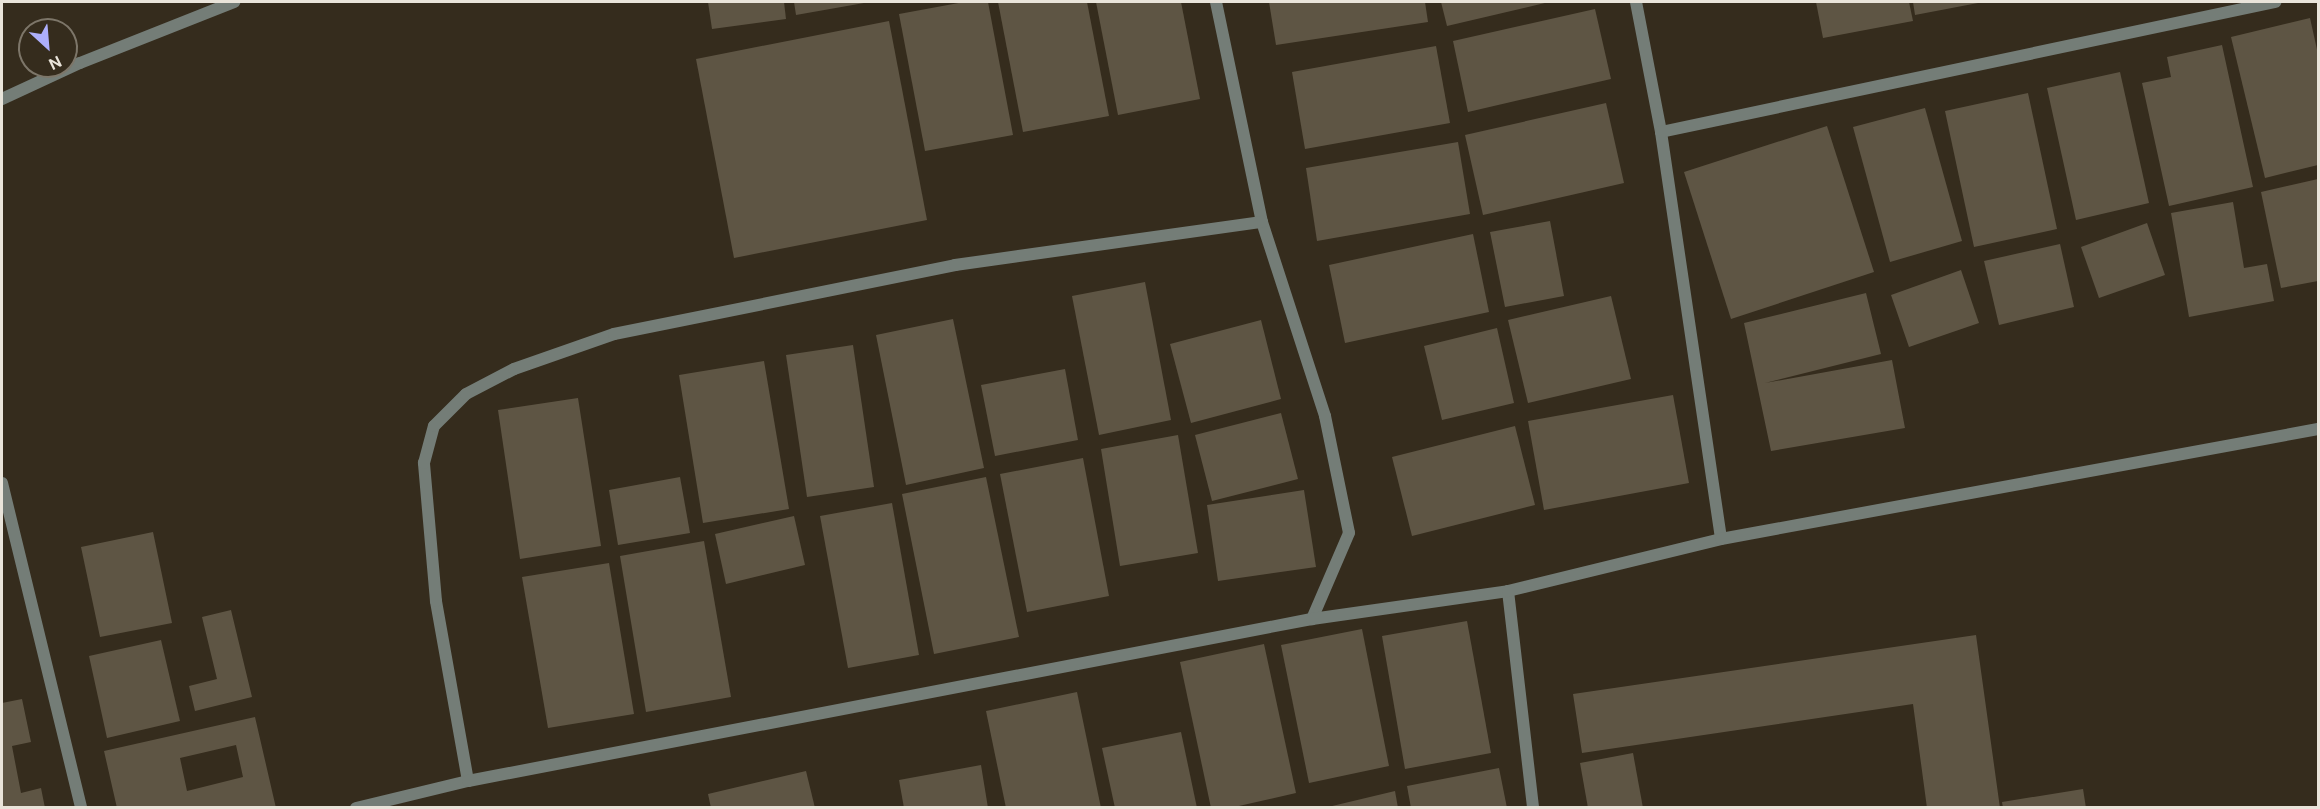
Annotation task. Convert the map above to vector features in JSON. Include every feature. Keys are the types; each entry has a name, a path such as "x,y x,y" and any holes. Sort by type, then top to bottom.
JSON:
{"street":[{"path":"2,99 80,63 234,2"},
{"path":"1216,2 1262,222 1325,416 1348,533 1312,619"},
{"path":"1636,2 1661,132 1721,539"},
{"path":"1661,132 2275,2"},
{"path":"468,781 435,601 424,463 434,426 466,394 514,369 614,334 956,265 1262,222"},
{"path":"356,807 402,802 468,781 1312,619 1508,591 1721,539 2319,429"},
{"path":"2,483 4,500 81,807"},
{"path":"1508,591 1533,807"}],"building":[{"path":"708,2 784,2 786,19 712,29"},
{"path":"794,2 864,2 864,3 796,15"},
{"path":"964,2 988,2 1013,135 925,151 899,14"},
{"path":"998,2 1087,2 1109,116 1023,132"},
{"path":"1096,2 1181,2 1200,99 1118,115"},
{"path":"1269,2 1425,2 1428,22 1276,45"},
{"path":"1441,2 1549,2 1447,26"},
{"path":"1816,2 1909,2 1913,21 1823,38"},
{"path":"1913,2 1978,2 1978,3 1915,15"},
{"path":"1595,9 1611,79 1468,112 1453,41"},
{"path":"2310,18 2318,54 2318,165 2265,178 2231,37"},
{"path":"889,21 927,220 734,258 696,59"},
{"path":"2222,45 2253,187 2169,206 2142,83 2171,77 2167,57"},
{"path":"1436,46 1450,123 1305,149 1292,72"},
{"path":"2120,72 2149,203 2076,220 2047,88"},
{"path":"2028,93 2057,229 1974,247 1945,111"},
{"path":"1606,103 1624,183 1483,215 1465,135"},
{"path":"1925,108 1962,241 1890,262 1853,127"},
{"path":"1827,126 1874,272 1731,319 1684,172"},
{"path":"1458,142 1470,214 1317,241 1306,168"},
{"path":"2318,179 2318,281 2281,288 2261,192"},
{"path":"2233,202 2244,268 2267,264 2274,301 2189,317 2171,213"},
{"path":"1550,221 1564,296 1505,307 1490,232"},
{"path":"2147,223 2165,275 2099,298 2081,247"},
{"path":"1473,234 1489,312 1345,343 1329,265"},
{"path":"2060,244 2074,307 1999,325 1984,261"},
{"path":"1961,270 1979,323 1909,347 1891,295"},
{"path":"1145,282 1171,420 1099,435 1072,296"},
{"path":"1866,293 1881,354 1765,383 1892,360 1905,428 1771,451 1744,323"},
{"path":"1611,296 1631,379 1528,403 1508,320"},
{"path":"953,319 984,468 906,485 876,335"},
{"path":"1261,320 1281,399 1191,423 1170,344"},
{"path":"1497,328 1514,403 1442,420 1424,346"},
{"path":"853,345 874,487 807,497 786,355"},
{"path":"764,361 789,509 703,523 679,375"},
{"path":"1065,369 1078,440 995,456 981,385"},
{"path":"1673,395 1689,483 1544,510 1528,421"},
{"path":"578,398 601,546 520,559 498,410"},
{"path":"1281,413 1298,479 1212,501 1195,435"},
{"path":"1515,426 1535,505 1412,536 1392,457"},
{"path":"1178,435 1198,553 1120,566 1101,449"},
{"path":"1083,458 1109,596 1027,612 1000,474"},
{"path":"680,477 690,533 618,545 609,490"},
{"path":"986,477 1019,637 934,654 902,494"},
{"path":"1304,490 1316,567 1218,581 1207,505"},
{"path":"892,503 919,655 848,668 820,516"},
{"path":"794,516 805,565 726,584 715,534"},
{"path":"153,532 172,623 100,637 81,547"},
{"path":"704,541 731,697 646,712 620,556"},
{"path":"609,563 634,714 548,728 522,577"},
{"path":"231,610 252,697 195,711 189,686 217,679 202,617"},
{"path":"1467,621 1491,753 1405,769 1382,636"},
{"path":"1362,629 1389,766 1309,783 1281,645"},
{"path":"1976,635 2000,808 1927,808 1913,704 1582,753 1573,694"},
{"path":"161,640 180,721 107,738 89,656"},
{"path":"1264,644 1296,793 1230,808 1211,808 1180,662"},
{"path":"1077,692 1101,808 1006,808 986,711"},
{"path":"22,699 31,742 12,746 21,793 41,788 45,808 2,808 2,703"},
{"path":"255,717 276,808 117,808 104,751","holes":["236,745 243,777 187,791 180,758"]},
{"path":"1181,732 1197,808 1115,808 1102,748"},
{"path":"1633,753 1643,808 1588,808 1580,763"},
{"path":"981,765 988,808 904,808 899,780"},
{"path":"1499,768 1507,808 1411,808 1407,786"},
{"path":"806,771 815,808 711,808 708,794"},
{"path":"2083,789 2086,808 2003,808 2002,802"},
{"path":"1395,791 1398,808 1328,808 1328,807"}]}
